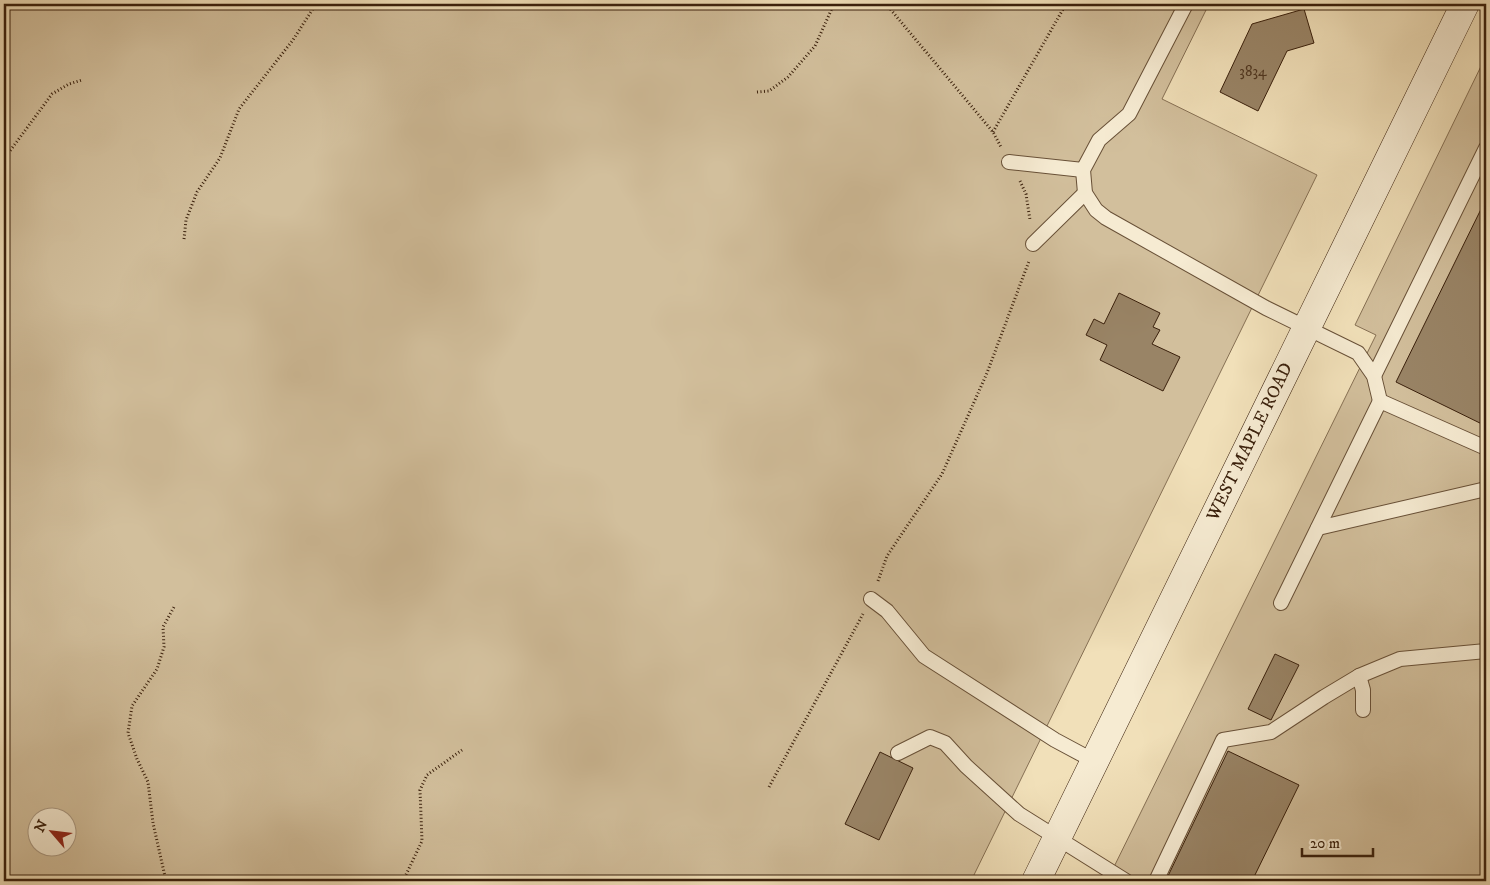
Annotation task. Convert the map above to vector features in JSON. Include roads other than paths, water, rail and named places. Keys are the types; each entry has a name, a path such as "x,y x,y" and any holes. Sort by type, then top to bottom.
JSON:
{"main road":[{"name":"WEST MAPLE ROAD","path":"1036,881 1096,762 1465,4"}],"lane":[{"path":"1186,4 1129,114 1099,140 1083,170 1086,193 1096,210 1106,218 1266,308 1358,353 1374,376 1380,401 1281,603"},
{"path":"1374,376 1486,148"},
{"path":"1009,162 1083,170"},
{"path":"1033,244 1086,193"},
{"path":"1380,401 1486,448"},
{"path":"1318,528 1486,489"},
{"path":"871,599 887,611 924,656 1055,740 1096,762"},
{"path":"1156,881 1223,740 1271,732 1359,676 1400,660 1486,651"},
{"path":"1359,676 1363,690 1363,710"},
{"path":"898,753 930,737 945,742 966,766 1019,814 1126,881"}]}
